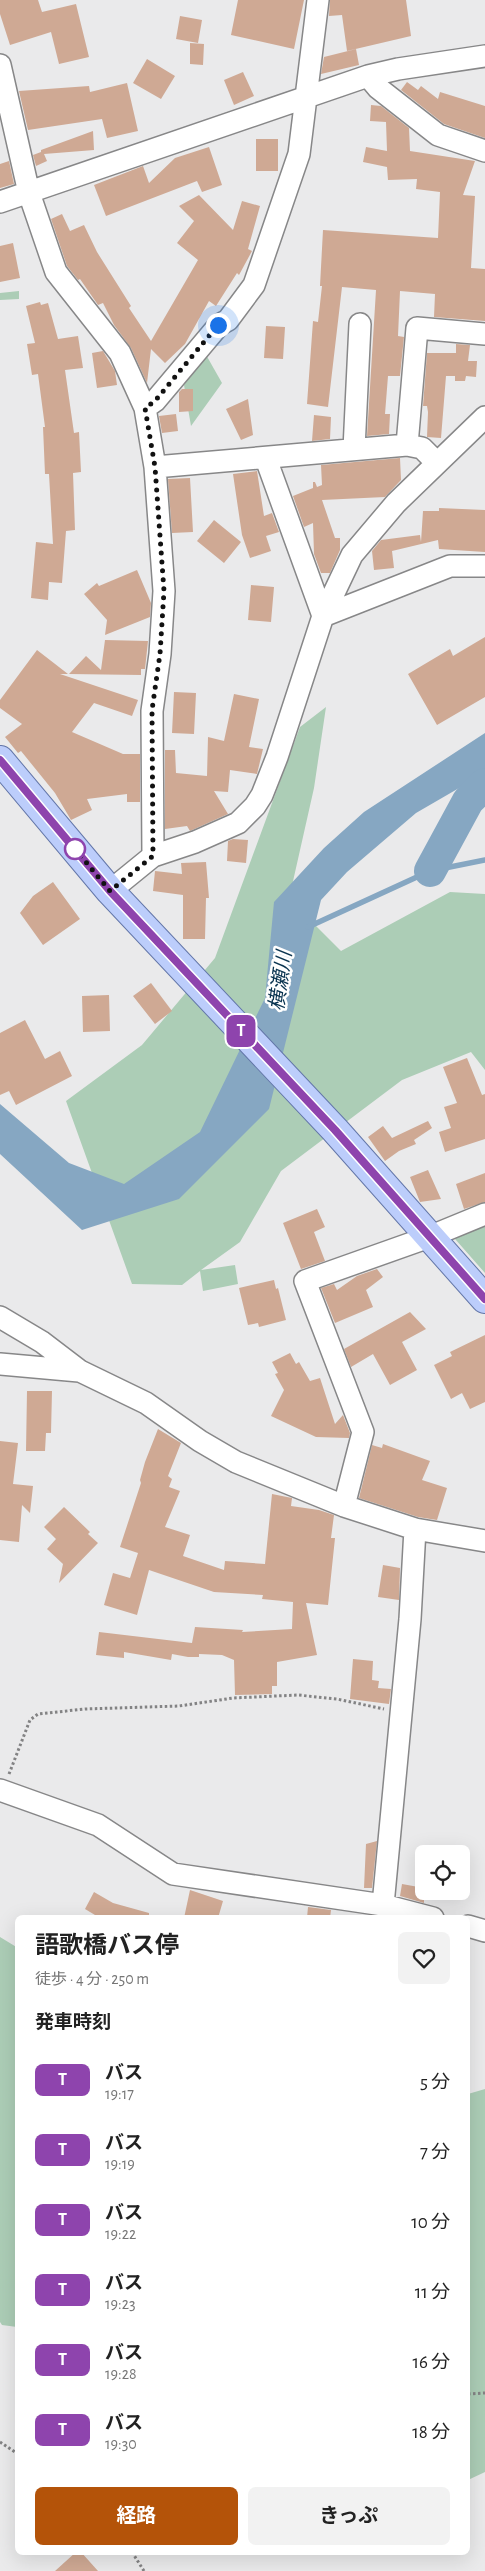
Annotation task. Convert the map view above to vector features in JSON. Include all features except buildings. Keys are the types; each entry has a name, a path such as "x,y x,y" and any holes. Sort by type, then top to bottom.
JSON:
{"main road":[{"path":"0,760 110,891 335,1130 485,1299"}],"street":[{"path":"145,408 155,401 218,325 228,320 254,285 299,154 318,0"},
{"path":"0,202 368,76 398,68 485,56"},
{"path":"0,65 29,193 56,272 120,353 145,408 155,467 164,591 160,654 152,710 153,856"},
{"path":"368,76 378,88 438,134 485,151"},
{"path":"354,449 360,324"},
{"path":"408,445 417,328 485,334"},
{"path":"110,891 153,856 195,842 238,823 254,806 262,795 278,757 323,616 352,555 364,538 436,462 485,417"},
{"path":"155,467 266,459 408,445 422,448 436,462"},
{"path":"266,459 323,616"},
{"path":"323,616 450,566 485,566"},
{"path":"344,1506 363,1432 305,1281 429,1237 485,1214"},
{"path":"0,1317 42,1342 80,1371 146,1403 200,1441 236,1462 344,1506 415,1529 485,1540"},
{"path":"0,1364 80,1371"},
{"path":"383,1905 401,1713 415,1529"},
{"path":"0,1790 98,1825 174,1874 383,1905 421,1915"},
{"path":"470,1926 485,1930"}],"path":[{"path":"0,1790 15,1762 30,1720 38,1714 85,1709 179,1706 234,1698 298,1695 336,1699 401,1713"},
{"path":"470,2394 485,2393"},
{"path":"0,2442 15,2452"},
{"path":"134,2555 144,2571"}],"green space":[{"path":"19,291 19,299 0,300 0,293"},
{"path":"205,353 222,383 191,426 184,385"},
{"path":"326,707 314,788 289,899 341,951 450,892 485,894 485,1070 471,1052 402,1080 281,1171 240,1242 201,1270 235,1265 238,1284 203,1291 200,1271 182,1285 132,1284 66,1101 142,1045 215,958 300,727"},
{"path":"485,1217 485,1273 448,1231"},
{"path":"0,1937 15,1946 15,2327 2,2325 0,2322"},
{"path":"485,2089 485,2472 470,2479 470,2093"}],"water":[{"name":"横瀬川","path":"485,733 485,773 416,813 347,872 321,900 269,1109 179,1199 82,1230 0,1154 0,1104 69,1163 124,1184 200,1132 265,998 274,902 324,848 364,812"}],"waterway":[{"path":"430,871 468,801 485,784"},
{"path":"308,927 430,871 485,860"}],"bus line":[{"name":"T","path":"0,760 110,891 335,1130 485,1299"}],"route":[{"path":"75,849 110,891 153,856 152,710 160,654 164,591 155,467 145,408 155,401 218,325"}]}
